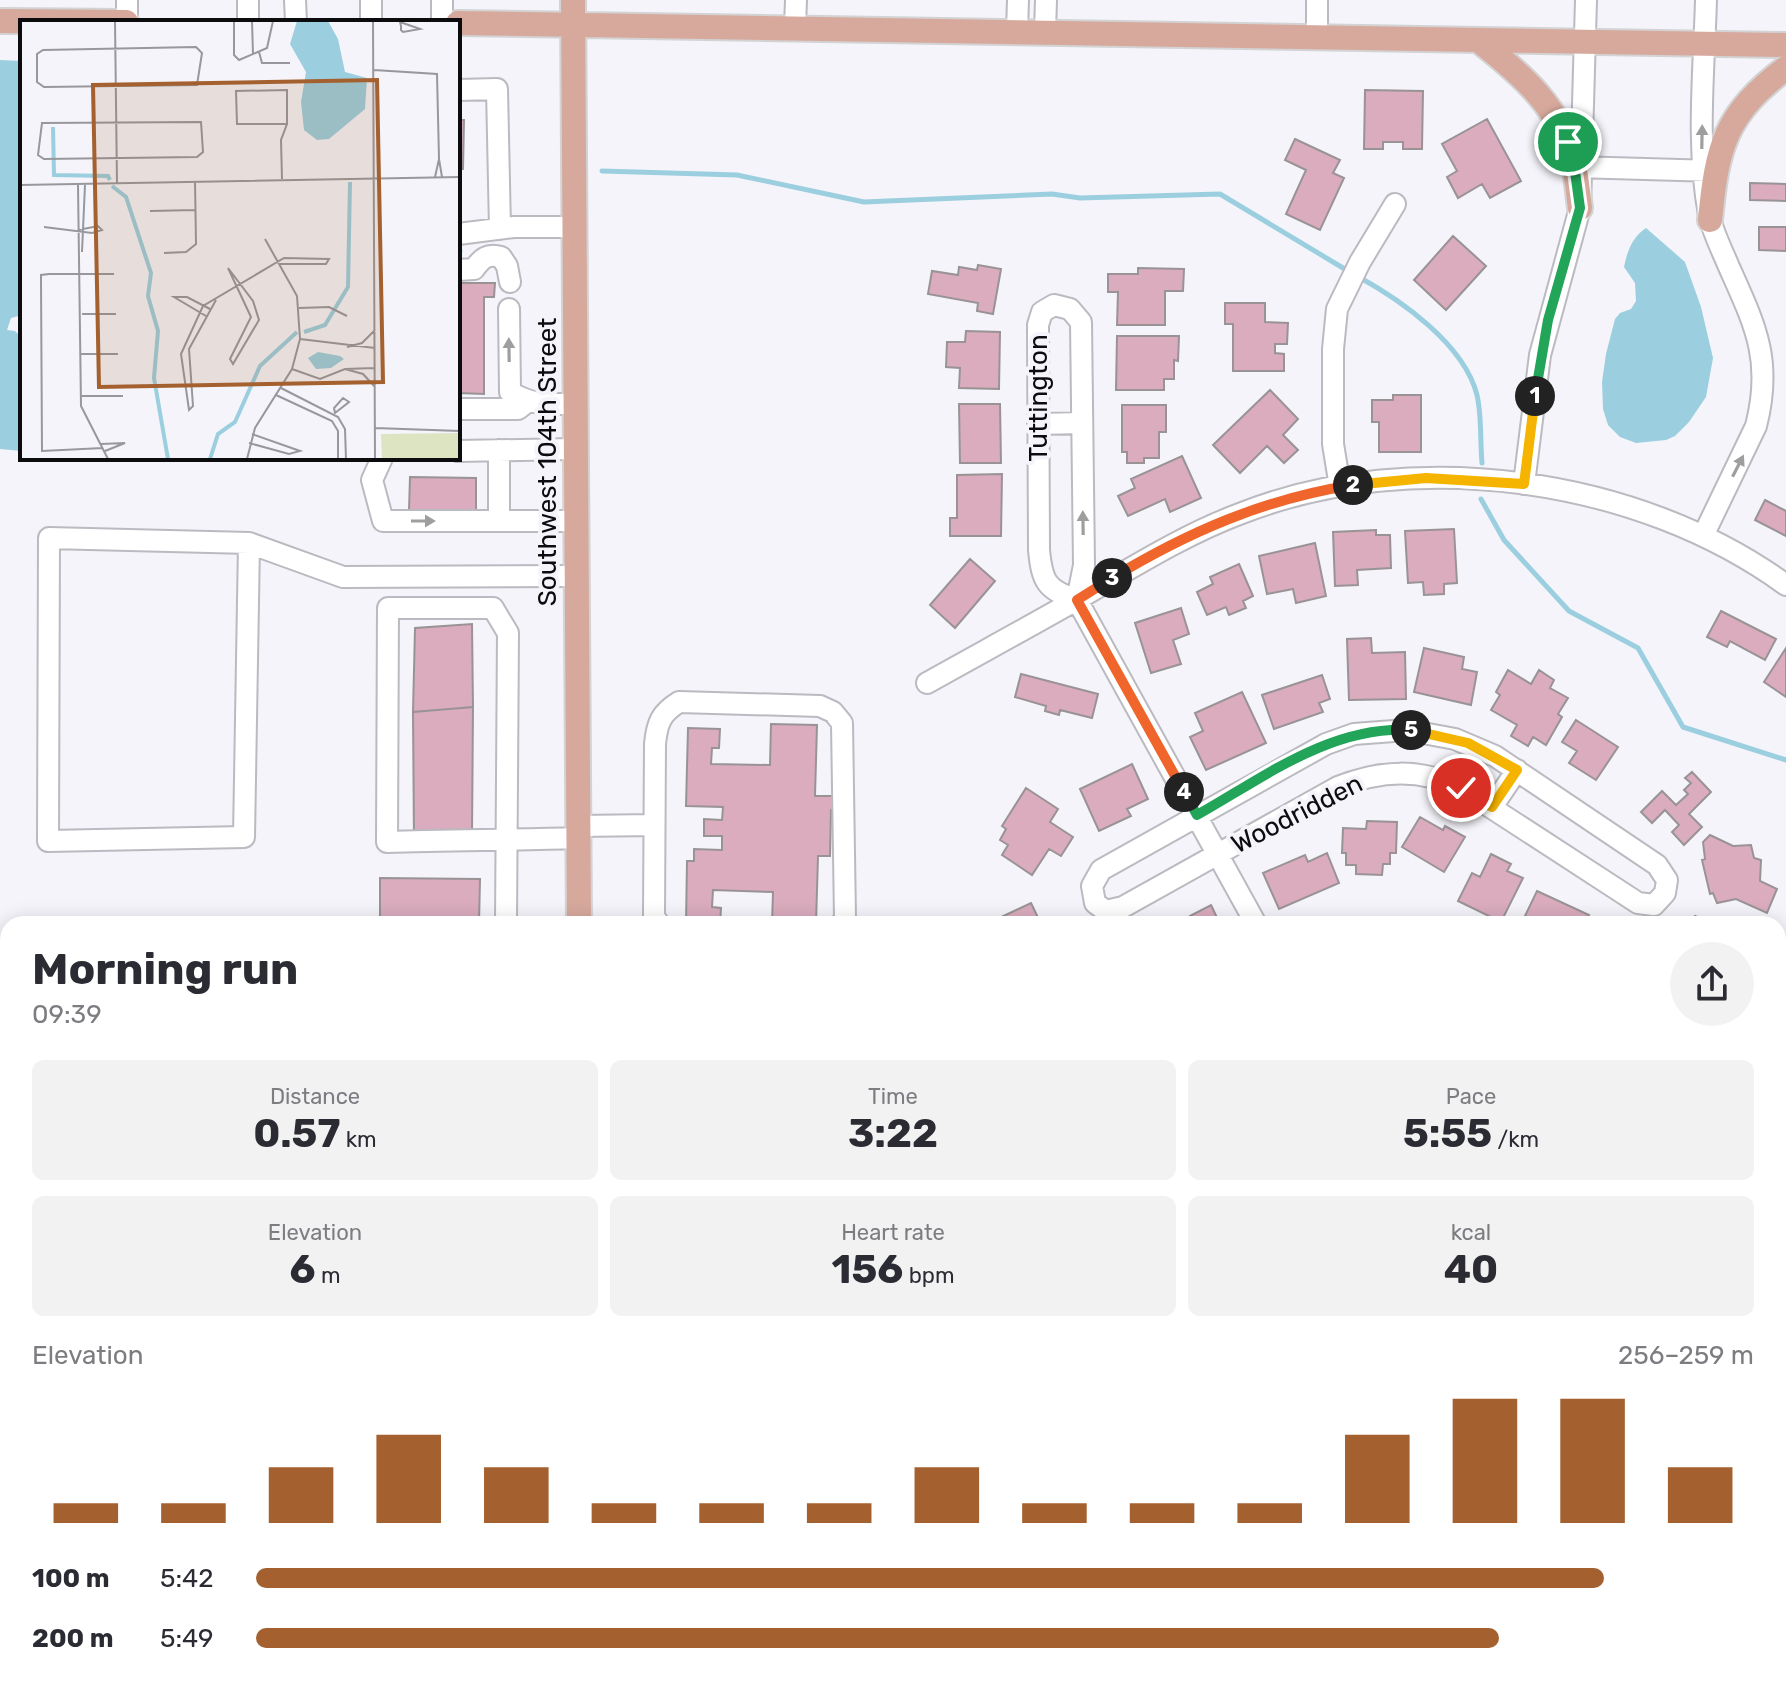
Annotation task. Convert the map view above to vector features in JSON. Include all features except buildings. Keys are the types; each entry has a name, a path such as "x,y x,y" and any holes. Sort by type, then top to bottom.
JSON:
{"main road":[{"path":"460,23 573,12 795,27 1786,45"},
{"name":"Southwest 104th Street","path":"573,12 579,916"},
{"path":"0,21 20,21"},
{"path":"1478,40 1515,69 1539,94 1558,121 1578,167 1580,208"},
{"path":"1710,220 1709,171 1737,115 1750,98 1786,68"}],"street":[{"path":"295,0 296,20"},
{"path":"795,27 796,0"},
{"path":"1017,31 1018,0"},
{"path":"1045,31 1046,0"},
{"path":"1317,0 1317,36"},
{"path":"1586,0 1578,167 1709,171 1704,43 1706,0"},
{"path":"460,90 497,89 500,229"},
{"path":"1340,487 1333,444 1333,349 1337,309 1360,262 1395,204"},
{"path":"1524,484 1540,355 1580,208"},
{"path":"1703,536 1756,426 1763,381 1761,350 1753,319 1710,220"},
{"path":"460,234 574,227"},
{"path":"460,270 474,269 482,258 492,254 501,257 507,266 510,282"},
{"name":"Tuttington","path":"1077,600 1057,593 1046,583 1040,565 1038,325 1042,312 1054,305 1070,309 1081,322 1084,565 1077,600 1252,916"},
{"path":"460,409 518,409 509,309"},
{"path":"518,397 574,404"},
{"path":"1038,424 1082,423"},
{"path":"460,451 574,449"},
{"path":"499,450 499,520"},
{"path":"381,460 372,480 383,521 575,521"},
{"path":"927,683 1077,600 1128,568 1217,523 1272,502 1340,487 1426,478 1559,489 1608,500 1703,536 1786,585"},
{"path":"249,543 244,837 48,841 49,538 249,543 343,577 576,576"},
{"path":"506,916 506,840 508,633 493,608 388,608 387,842 506,840 654,825"},
{"path":"654,916 657,724 666,710 679,702 805,704 833,712 842,723 845,753 845,916"},
{"name":"Woodridden","path":"1407,730 1438,734 1468,743 1517,770 1657,865 1667,880 1665,893 1654,905 1638,903 1492,807 1439,778 1388,773 1338,787 1123,907 1106,911 1095,903 1092,886 1101,870 1313,750 1354,734 1407,730"},
{"path":"1492,807 1517,770"}],"water":[{"path":"0,60 20,61 20,316 11,318 7,330 15,331 20,336 20,451 0,449"},
{"path":"1646,228 1685,262 1701,307 1713,358 1706,397 1689,422 1666,440 1636,443 1620,437 1608,425 1603,409 1602,382 1615,319 1620,313 1631,309 1636,301 1635,283 1624,267 1627,256 1634,240"}],"waterway":[{"path":"602,171 737,175 864,202 1052,194 1080,198 1220,194 1348,271"},
{"path":"1357,276 1429,325 1459,358 1477,395 1482,463"},
{"path":"1481,499 1504,540 1569,611 1638,648 1683,727 1786,760"}],"route":[{"path":"1461,788 1492,807 1517,770 1495,756 1455,739 1425,732 1387,730 1354,734 1326,744 1197,815 1077,600 1128,568 1217,523 1302,494 1369,482 1426,478 1524,484 1540,355 1580,208 1568,142"}]}
